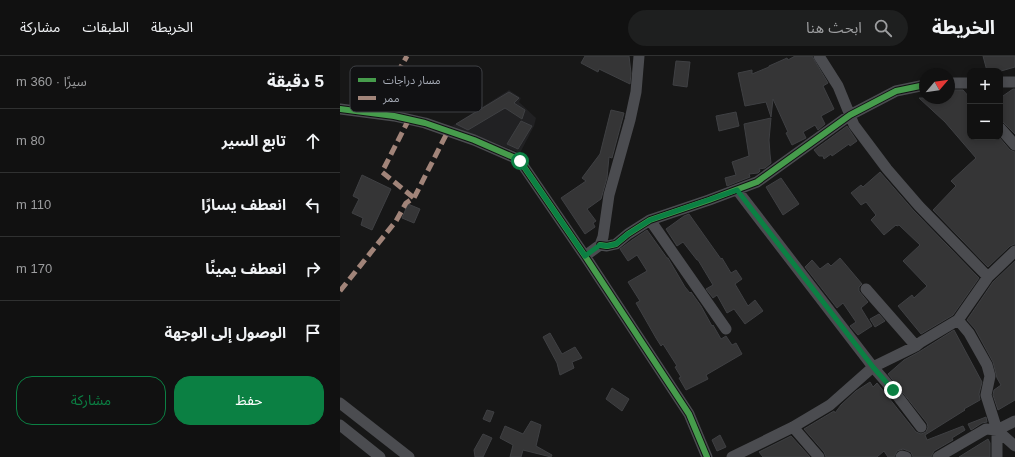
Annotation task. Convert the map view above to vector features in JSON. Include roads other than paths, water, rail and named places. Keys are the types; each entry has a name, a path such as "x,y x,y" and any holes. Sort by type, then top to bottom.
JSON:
{"street":[{"path":"585,256 600,245 603,237 610,195 634,99 639,56"},
{"path":"819,56 838,86 854,125 887,169 919,206 988,277"},
{"path":"1003,82 1015,82"},
{"path":"955,84 967,86"},
{"path":"600,245 607,246 616,244 628,234 650,220 757,182 850,115 896,91 919,86"},
{"path":"340,108 350,109"},
{"path":"367,112 425,123 474,140 520,161 585,256 689,414 707,457"},
{"path":"1003,131 1015,145"},
{"path":"737,190 921,427"},
{"path":"650,220 726,329"},
{"path":"732,457 793,427 830,405 873,367 916,346 958,320 988,277 1015,252"},
{"path":"866,289 916,346"},
{"path":"958,320 969,333 987,365 990,376 986,395 998,430 997,457"},
{"path":"340,403 409,457"},
{"path":"938,457 986,429 998,430 1015,421"},
{"path":"340,426 380,457"},
{"path":"793,427 819,457"},
{"path":"998,430 1015,446"},
{"path":"901,457 906,457"}]}
